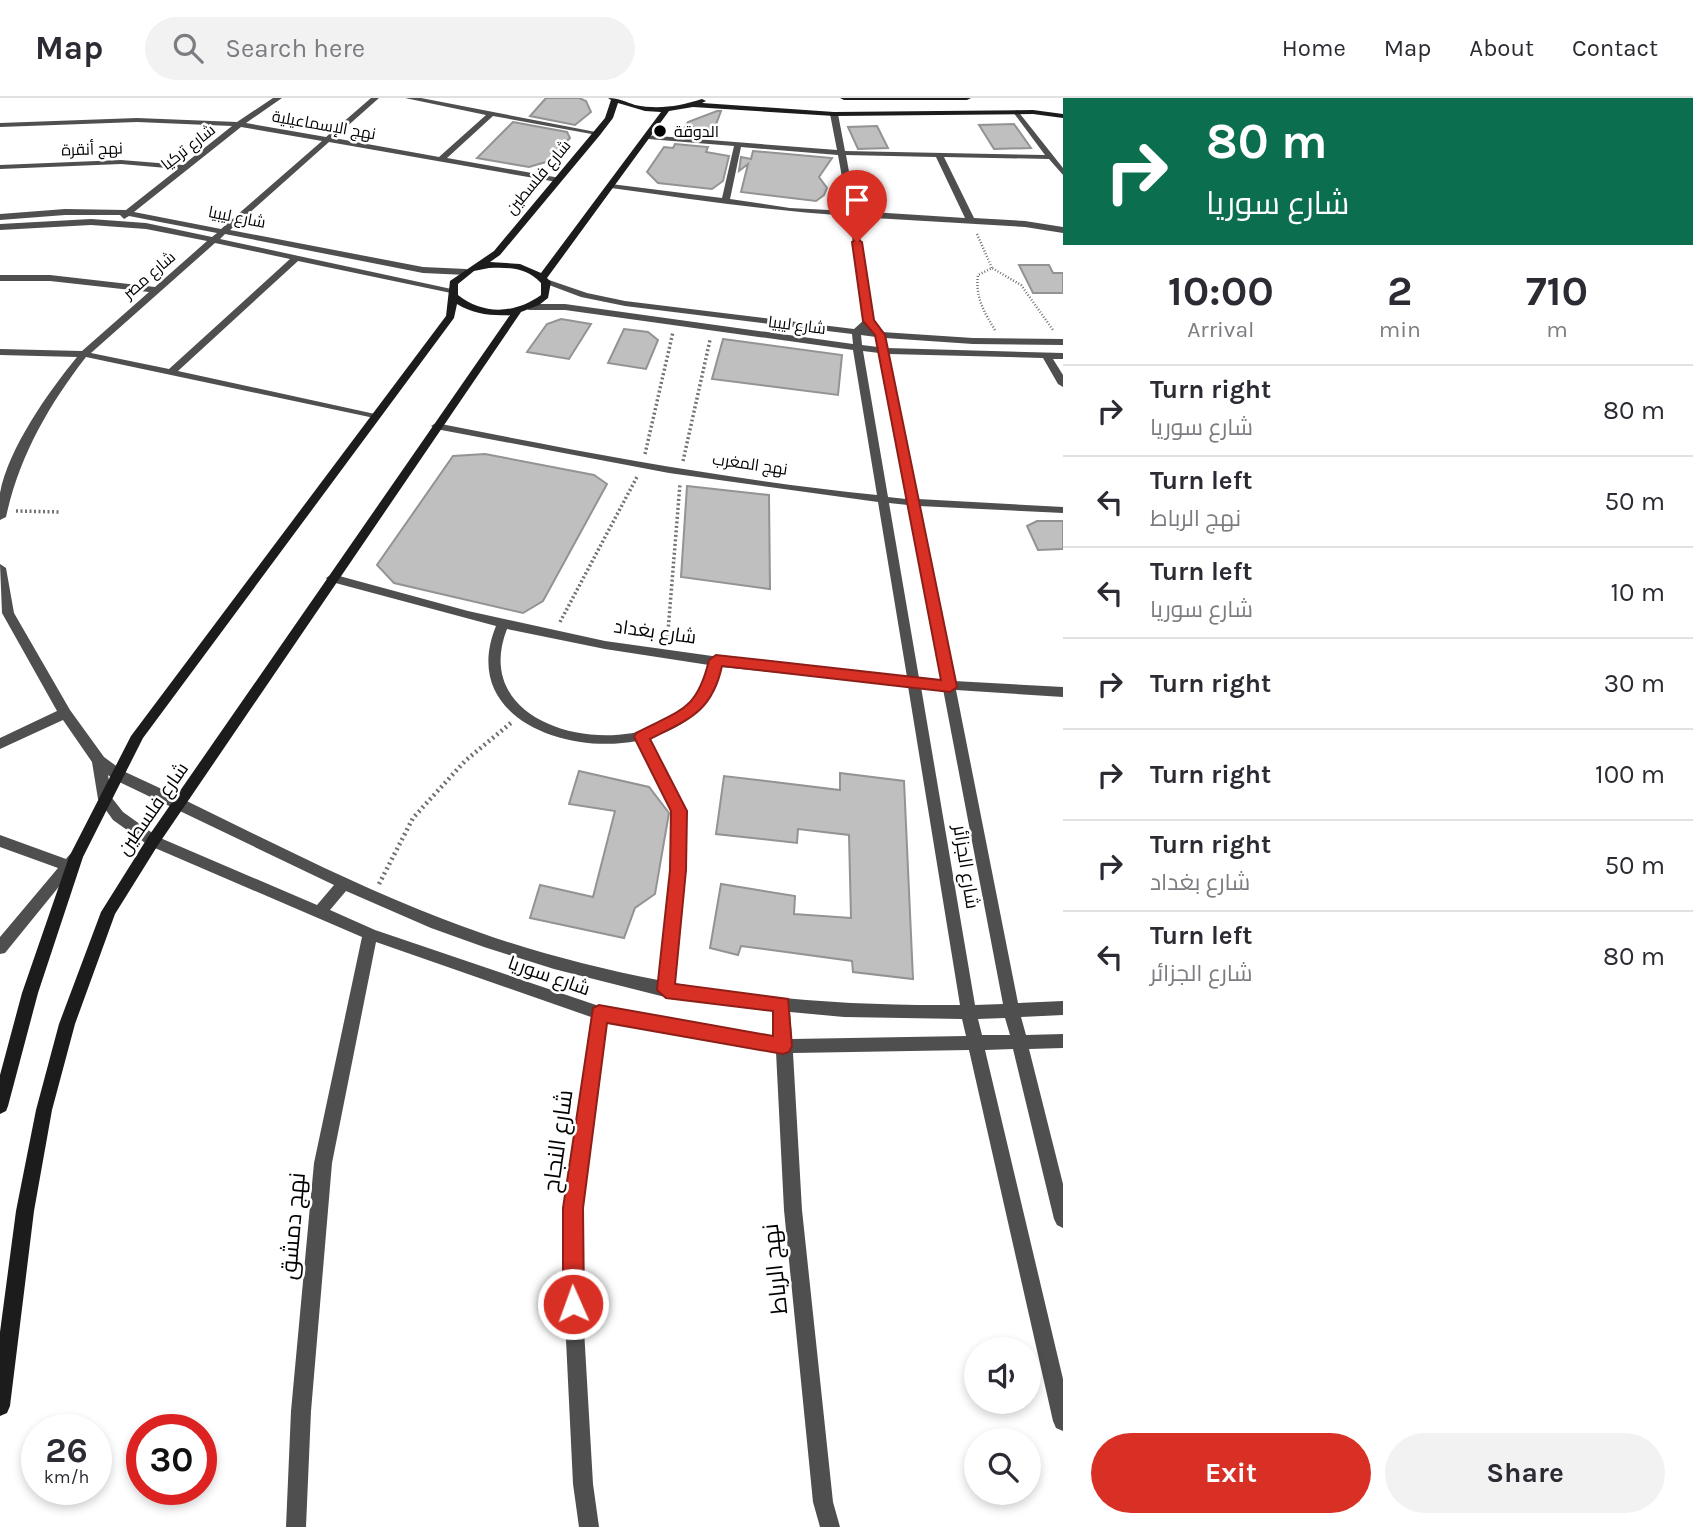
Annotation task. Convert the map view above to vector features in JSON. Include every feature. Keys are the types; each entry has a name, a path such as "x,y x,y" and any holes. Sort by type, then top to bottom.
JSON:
{"street":[{"name":"شارع تركيا","path":"119,222 239,124 278,98"},
{"name":"شارع مصر","path":"1,507 38,418 58,385 84,354 375,98"},
{"path":"409,98 597,133"},
{"path":"694,104 705,98"},
{"path":"844,98 967,98"},
{"path":"613,99 638,107 667,109 694,104 834,114 1017,112 1063,116"},
{"name":"شارع فلسطين","path":"477,268 497,253 597,133 609,118 613,99"},
{"path":"523,309 478,310 460,303 452,293 453,283 466,272 477,268 514,266 544,280 667,109"},
{"path":"1017,112 1063,173"},
{"path":"440,160 491,114"},
{"name":"شارع الجزائر","path":"834,114 869,321 880,335 1012,1012 1063,1219"},
{"name":"نهج الإسماعيلية","path":"0,125 136,120 239,124 557,180"},
{"path":"648,137 737,147 840,153 1050,157"},
{"path":"725,202 737,147"},
{"path":"939,155 971,221"},
{"name":"نهج أنقرة","path":"0,167 121,162 184,167"},
{"path":"611,186 853,216 971,221 1063,230"},
{"name":"شارع ليبيا","path":"0,217 65,212 127,213 423,270 466,272"},
{"name":"شارع ليبيا","path":"0,227 119,222 214,240 452,293"},
{"path":"172,372 296,258"},
{"path":"0,278 50,278 159,290"},
{"name":"شارع فلسطين","path":"0,1406 25,1211 44,1110 85,967 108,912 153,841 436,426 523,309 545,296 544,280"},
{"name":"شارع ليبيا","path":"544,280 570,293 612,301 880,335 1003,342 1062,342"},
{"name":"شارع فلسطين","path":"0,1105 30,993 72,861 148,720 451,316 452,293"},
{"name":"شارع ليبيا","path":"523,309 565,307 675,325 883,351 1063,356"},
{"path":"856,332 869,321"},
{"name":"شارع الجزائر","path":"856,332 968,1014 1063,1421"},
{"path":"0,352 84,354 375,416"},
{"path":"1047,356 1063,384"},
{"name":"نهج المغرب","path":"436,426 643,466 883,500 996,509 1063,510"},
{"path":"0,568 8,612 65,713 99,761 118,775"},
{"name":"شارع بغداد","path":"332,578 553,635 666,654 950,687 1063,692"},
{"path":"503,623 493,650 495,678 506,701 521,715 547,730 579,738 611,740 642,737 694,709 710,688 716,660"},
{"path":"0,744 65,713"},
{"path":"642,737 679,811 678,870 666,990"},
{"path":"99,761 105,800"},
{"name":"شارع سوريا","path":"118,775 373,897 484,941 666,990 782,1005 968,1014 1063,1008"},
{"name":"شارع سوريا","path":"105,800 118,816 153,841 370,934 599,1013 783,1046 976,1045 1063,1041"},
{"path":"0,841 72,861 0,948"},
{"path":"320,912 344,883"},
{"name":"نهج دمشق","path":"296,1527 301,1411 323,1163 370,934"},
{"name":"نهج الرباط","path":"782,1005 793,1210 823,1502 830,1527"},
{"name":"شارع النجاح","path":"589,1527 583,1484 572,1278 573,1208 599,1013"}],"path":[{"path":"971,221 992,268"},
{"path":"1003,342 979,304 975,288 978,275 992,268 1012,275 1027,289 1062,342"},
{"path":"553,635 643,466 675,325"},
{"path":"666,654 681,470 712,330"},
{"path":"1,507 61,512"},
{"path":"373,897 413,818 465,761 521,715"}],"building":[{"path":"546,98 579,98 586,101 591,112 575,125 530,116"},
{"path":"721,111 711,138 680,135 688,122"},
{"path":"513,122 567,132 570,138 546,162 529,167 477,158"},
{"path":"1014,124 1031,148 994,149 979,125"},
{"path":"877,126 888,148 858,149 848,127"},
{"path":"675,144 708,147 706,152 729,156 723,181 712,189 658,183 647,172 664,147 673,148"},
{"path":"753,151 832,158 819,177 827,188 824,195 816,201 741,192 748,164 739,171 741,157 751,159"},
{"path":"1019,265 1049,265 1053,273 1063,273 1063,293 1033,293"},
{"path":"561,319 591,324 569,359 527,352 547,324"},
{"path":"624,329 648,332 658,340 646,369 608,363"},
{"path":"723,339 842,355 838,395 712,379"},
{"path":"485,454 594,475 607,484 543,601 523,613 394,583 377,565 453,456"},
{"path":"687,486 769,495 770,589 681,577"},
{"path":"1037,521 1063,521 1063,549 1038,550 1027,526"},
{"path":"579,771 649,787 669,813 655,894 635,908 624,938 530,918 540,885 593,897 615,811 569,804"},
{"path":"840,773 904,781 913,979 853,972 852,961 741,946 738,955 710,948 721,884 795,896 794,914 851,918 849,835 798,829 797,843 716,834 724,776 840,790"}],"place":[{"name":"الدوقة","path":"660,131"}],"route":[{"path":"573,1304 573,1208 599,1013 783,1046 782,1005 666,990 678,870 679,811 642,737 694,709 710,688 716,660 950,687 880,335 869,321 857,242"}]}
